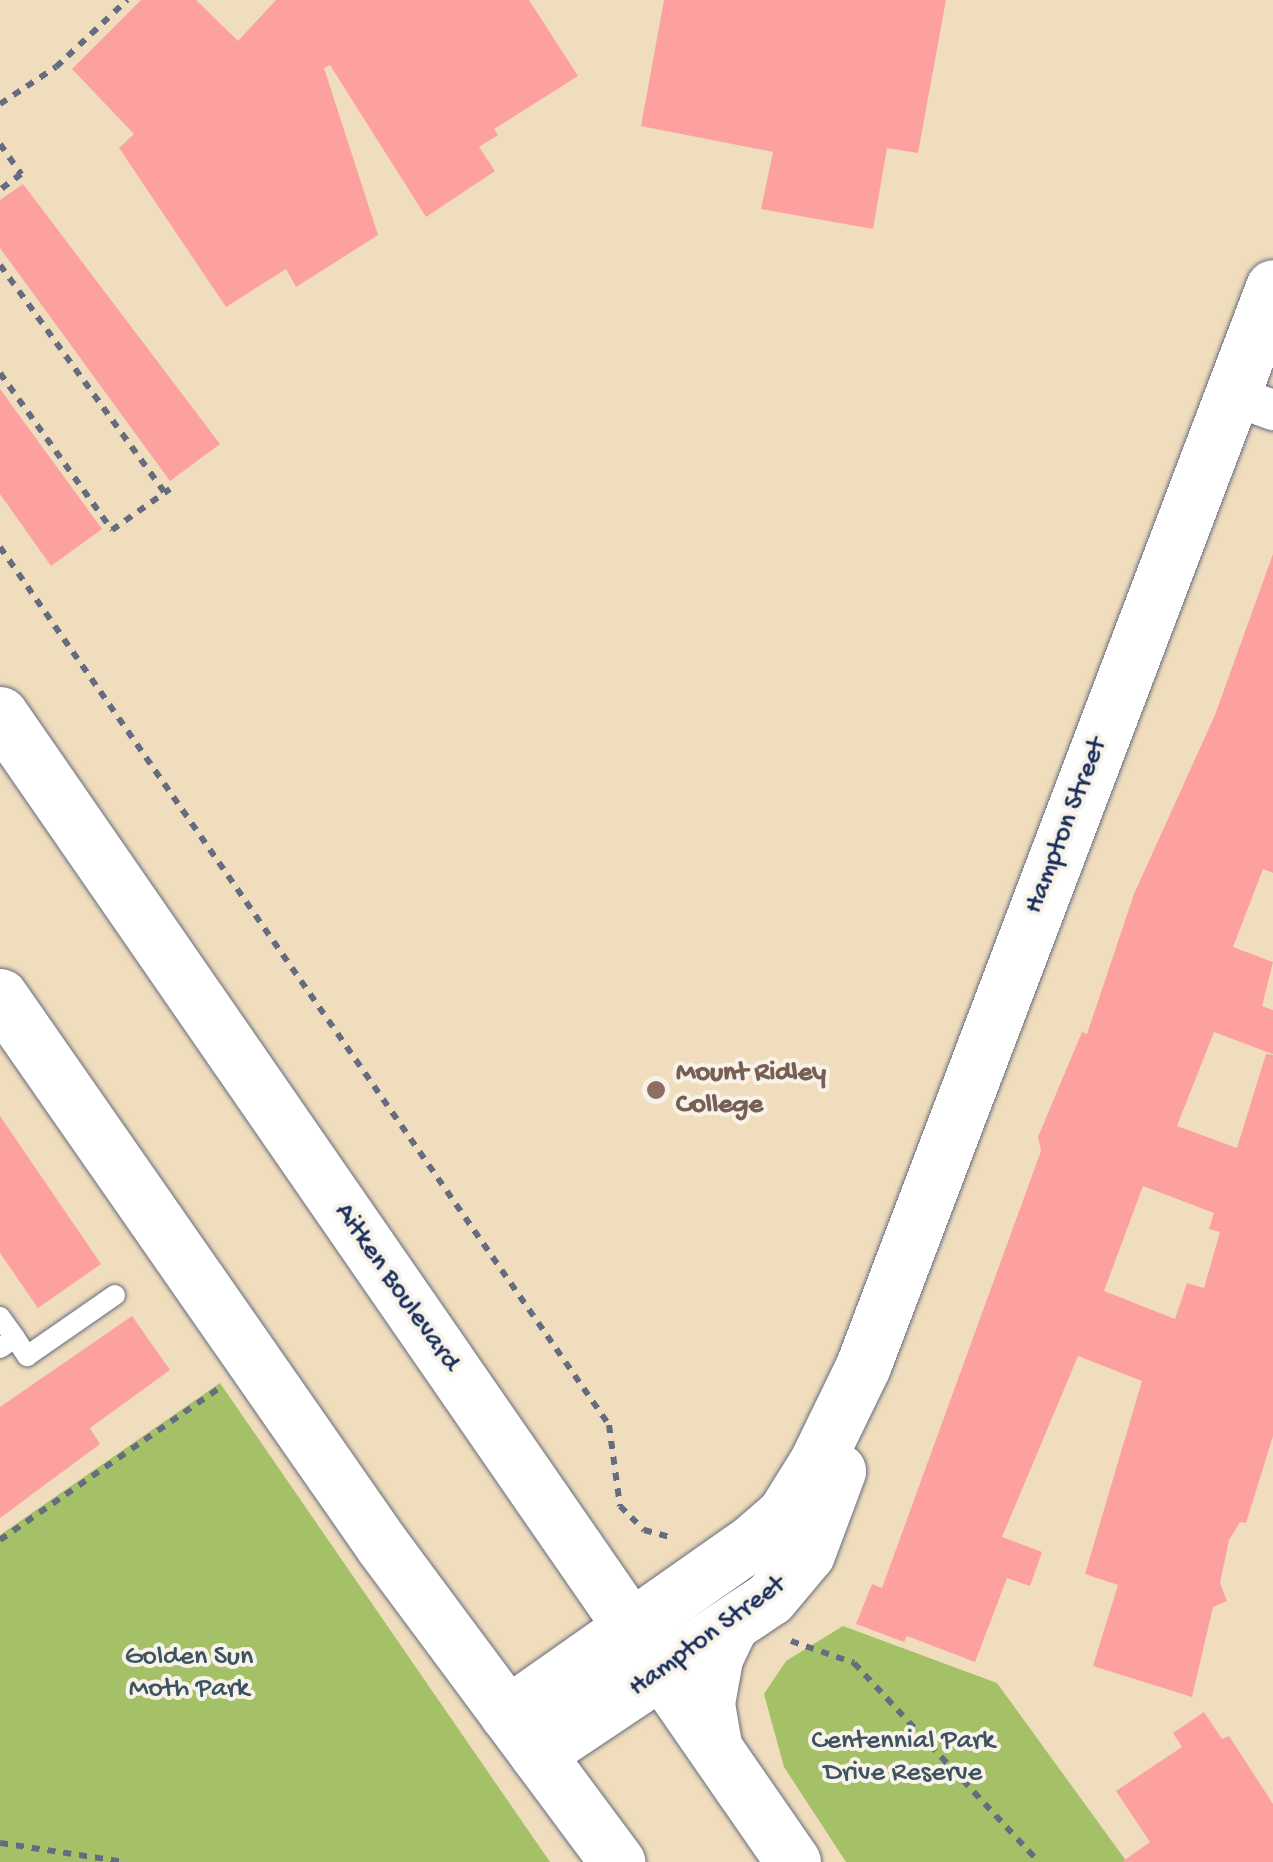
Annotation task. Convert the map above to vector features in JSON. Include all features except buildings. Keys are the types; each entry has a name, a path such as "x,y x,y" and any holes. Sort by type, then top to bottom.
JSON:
{"main road":[{"name":"Hampton Street","path":"522,1734 647,1652 770,1598 807,1554 832,1496 863,1366 1252,402 1273,287"},
{"name":"Aitken Boulevard","path":"0,714 792,1862"},
{"path":"0,996 522,1734 617,1862"}],"street":[{"path":"729,1770 715,1704 722,1660 748,1609"}],"lane":[{"path":"0,1317 7,1343 28,1356 115,1295"}],"path":[{"path":"0,104 56,67 127,0"},
{"path":"0,144 21,174 0,190"},
{"path":"0,265 167,490 112,530 0,373"},
{"path":"0,546 609,1425 617,1451 616,1493 630,1521 674,1538 691,1529 748,1609 796,1638 854,1663 1039,1862"},
{"path":"0,1540 226,1383"},
{"path":"0,1843 125,1862"}],"green space":[{"name":"Golden Sun Moth Park","path":"220,1383 550,1862 0,1862 0,1535"},
{"name":"Centennial Park Drive Reserve","path":"843,1626 997,1683 1127,1862 846,1862 784,1767 764,1694 786,1661"}],"place":[{"name":"Mount Ridley College","path":"656,1090"}]}
